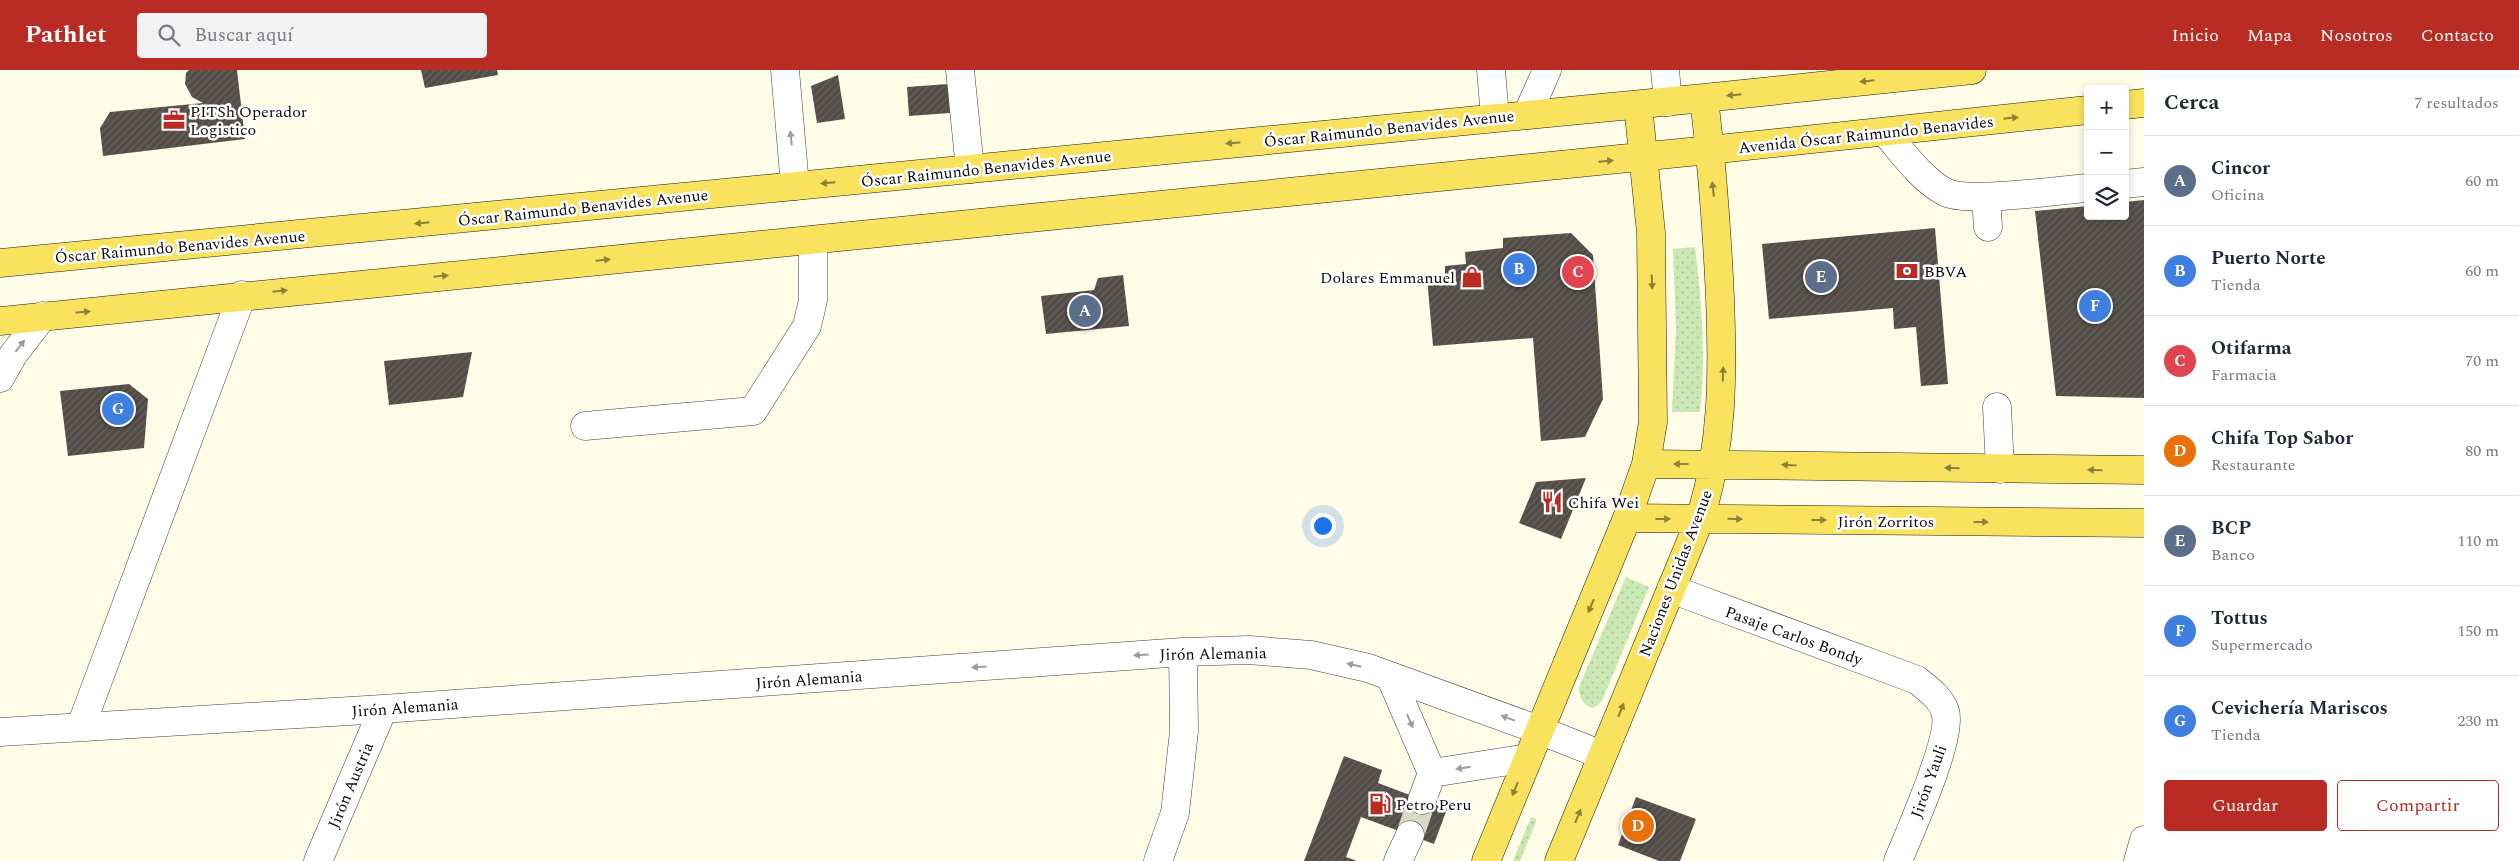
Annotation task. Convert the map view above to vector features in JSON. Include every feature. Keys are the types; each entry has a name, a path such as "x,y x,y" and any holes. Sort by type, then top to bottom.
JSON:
{"main road":[{"name":"Óscar Raimundo Benavides Avenue","path":"8,259 970,170 1495,117 1638,105 1972,70"},
{"name":"Naciones Unidas Avenue","path":"1559,861 1700,519 1715,464 1723,367 1717,227 1704,98"},
{"path":"2129,105 2144,103"},
{"path":"1486,861 1627,518 1646,464 1653,422 1654,327 1651,233 1645,157 1638,105"},
{"name":"Avenida Óscar Raimundo Benavides","path":"1645,157 2084,110"},
{"path":"0,321 242,295 1645,157"},
{"path":"1646,464 2144,470"},
{"name":"Jirón Zorritos","path":"1627,518 2144,523"}],"street":[{"path":"785,70 795,186"},
{"path":"960,70 970,170"},
{"path":"1491,70 1495,117"},
{"path":"1527,114 1547,70"},
{"path":"1665,70 1668,102"},
{"path":"1885,132 1923,175 1947,193 1986,197 2084,188"},
{"path":"2129,184 2144,182"},
{"path":"1986,197 1988,227"},
{"path":"585,426 753,411 807,326 813,300 813,240"},
{"path":"81,726 242,295"},
{"path":"0,378 13,355 43,316"},
{"path":"1998,407 2000,469"},
{"name":"Pasaje Carlos Bondy","path":"1671,589 1917,680"},
{"name":"Jirón Alemania","path":"0,732 382,709 1183,652 1249,650 1311,655 1368,668 1602,755"},
{"path":"1158,861 1175,813 1184,731 1183,652"},
{"path":"1390,676 1432,773 1422,800"},
{"name":"Jirón Yauli","path":"1898,861 1938,760 1945,734 1946,712 1934,692 1917,680"},
{"name":"Jirón Austria","path":"318,861 382,709"},
{"path":"1432,773 1528,758"},
{"path":"1398,861 1410,835"},
{"path":"2138,861 2144,840"}],"green space":[{"path":"1695,247 1702,329 1703,371 1700,412 1672,412 1676,328 1673,249"},
{"path":"1626,577 1649,587 1602,701 1597,706 1591,708 1582,699 1579,687"},
{"path":"1531,817 1536,819 1536,822 1520,861 1513,861"}],"building":[{"name":"PITSh Operador Logistico","path":"189,70 237,70 245,139 103,156 100,128 110,112 203,103 192,97 185,84 186,73"},
{"path":"421,70 497,70 498,75 425,88"},
{"path":"838,75 845,119 817,123 811,86"},
{"path":"948,84 950,113 909,116 907,87"},
{"path":"2144,200 2144,398 2056,396 2035,211 2084,206 2084,220 2129,220 2129,202"},
{"path":"1935,228 1948,384 1921,386 1916,327 1894,329 1893,308 1769,319 1762,244"},
{"path":"1571,233 1593,255 1603,399 1585,437 1541,441 1533,338 1433,346 1427,277 1445,276 1445,266 1466,264 1465,252 1503,248 1503,238"},
{"path":"1123,275 1129,326 1046,334 1041,296 1094,290 1098,278"},
{"path":"472,352 463,397 389,405 384,361"},
{"path":"129,384 148,399 144,448 68,456 60,391"},
{"name":"Chifa Wei","path":"1586,478 1561,539 1519,523 1536,482"},
{"name":"Petro Peru","path":"1344,756 1382,770 1378,783 1447,809 1434,844 1361,817 1346,857 1357,861 1304,861"},
{"path":"1636,797 1696,819 1680,861 1659,861 1618,845"}],"tunnel":[{"path":"1410,835 1422,800"}],"place":[{"name":"PITSh Operador Logistico","path":"174,120"},
{"name":"Puerto Norte","path":"1519,269"},
{"name":"BBVA","path":"1907,271"},
{"name":"Otifarma","path":"1578,272"},
{"name":"Dolares Emmanuel","path":"1472,277"},
{"name":"BCP","path":"1821,277"},
{"name":"Tottus","path":"2095,306"},
{"name":"Cincor","path":"1085,311"},
{"name":"Cevichería Mariscos","path":"118,409"},
{"name":"Chifa Wei","path":"1552,502"},
{"name":"Petro Peru","path":"1380,804"},
{"name":"Chifa Top Sabor","path":"1638,826"}]}
